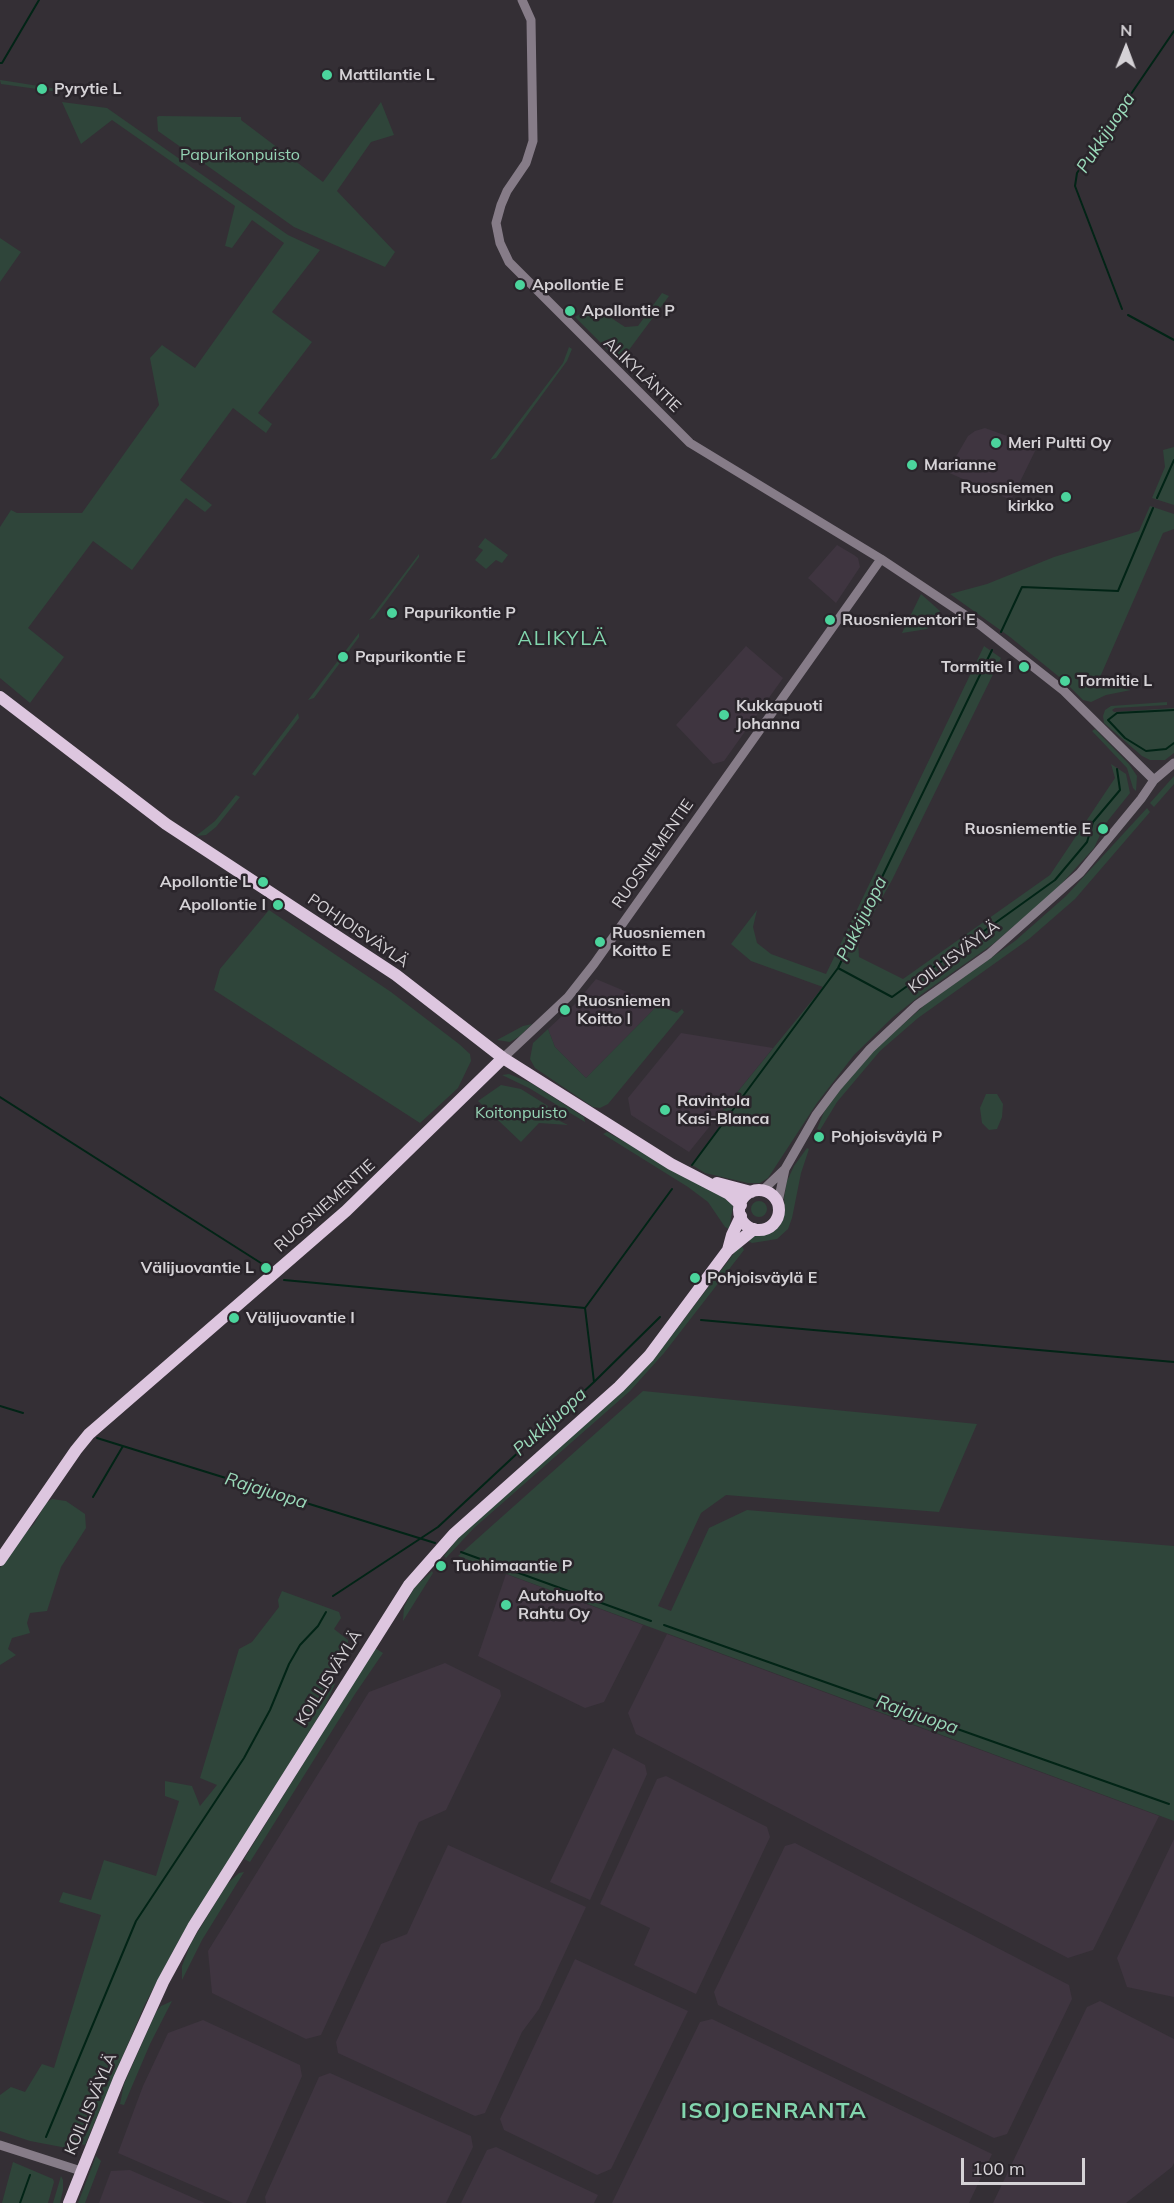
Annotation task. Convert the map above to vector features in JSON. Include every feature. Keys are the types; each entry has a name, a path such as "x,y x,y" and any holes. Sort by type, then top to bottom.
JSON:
{"main road":[{"name":"POHJOISVÄYLÄ","path":"0,697 166,824 396,975 503,1058 671,1164 729,1194 741,1210"},
{"name":"RUOSNIEMENTIE","path":"0,1560 89,1434 346,1211 503,1058"},
{"name":"POHJOISVÄYLÄ","path":"704,1180 757,1191"},
{"path":"757,1191 774,1197 778,1202 779,1213 774,1223 765,1229 754,1229 748,1226 741,1210 747,1195 757,1191"},
{"name":"KOILLISVÄYLÄ","path":"728,1250 741,1210"},
{"name":"KOILLISVÄYLÄ","path":"69,2203 124,2068 163,1982 193,1927 408,1585 454,1534 619,1387 649,1356 728,1250 754,1229"}],"street":[{"name":"ALIKYLÄNTIE","path":"522,0 531,20 532,141 526,163 507,191 496,223 500,243 509,262 690,443 881,559"},
{"path":"881,559 954,607 1027,661 1064,691 1154,780 1174,763"},
{"name":"RUOSNIEMENTIE","path":"503,1058 568,997 594,964 881,559"},
{"name":"KOILLISVÄYLÄ","path":"757,1191 784,1169 816,1115 870,1049 917,1005 989,954 1080,873 1141,800 1154,780"},
{"name":"KOILLISVÄYLÄ","path":"778,1202 784,1169"},
{"path":"0,2145 81,2171"}],"shaded area":[{"path":"985,428 1037,447 1011,500 947,472 968,436"},
{"path":"837,545 858,558 860,567 836,603 808,578"},
{"path":"746,646 783,678 724,761 713,764 676,725"},
{"path":"596,979 658,1005 586,1078 555,1047 548,1029 575,1004"},
{"path":"681,1033 773,1048 689,1152 631,1115 628,1098"},
{"path":"506,1574 643,1625 604,1702 585,1708 478,1656"},
{"path":"667,1634 1159,1816 1093,1950 1068,1958 636,1734 628,1713"},
{"path":"445,1663 500,1690 501,1696 446,1810 419,1822 321,2035 306,2039 212,1993 208,1951 369,1692"},
{"path":"613,1748 645,1765 647,1774 590,1900 550,1882"},
{"path":"666,1776 767,1827 770,1837 696,1994 634,1965 650,1928 600,1904 657,1779"},
{"path":"1174,1839 1174,1997 1127,1987 1117,1958"},
{"path":"795,1843 1069,1985 1072,1999 1007,2134 994,2138 718,2005 714,1992 785,1846"},
{"path":"448,1845 586,1907 539,2009 522,2032 485,2113 475,2116 338,2053 336,2042 381,1944 407,1934"},
{"path":"575,1959 688,2011 611,2169 597,2175 504,2130 500,2119"},
{"path":"1100,2001 1174,2039 1174,2163 1172,2167 1126,2203 993,2203 1087,2007"},
{"path":"712,2019 992,2154 969,2203 612,2203 700,2022"},
{"path":"203,2020 300,2065 302,2076 246,2203 233,2203 118,2153 143,2086 168,2033"},
{"path":"330,2073 471,2136 473,2147 446,2203 266,2203 265,2197 319,2077"},
{"path":"496,2147 598,2195 594,2203 461,2203 487,2150"},
{"path":"130,2170 205,2203 99,2203 111,2171"}],"green space":[{"path":"0,80 64,90 59,92 1,84"},
{"path":"62,102 107,108 288,235 320,250 272,312 312,342 258,413 272,424 266,433 233,408 180,480 212,505 205,512 186,498 132,570 93,541 28,628 64,657 30,703 0,678 0,527 11,510 17,513 82,513 159,405 150,358 162,345 195,368 284,243 252,220 232,248 225,246 235,206 112,120 81,144"},
{"name":"Papurikonpuisto","path":"381,102 394,135 371,142 337,191 395,252 385,267 294,227 158,131 157,117 159,116 241,117 241,120 323,182"},
{"path":"0,238 21,252 0,282"},
{"path":"662,293 669,296 620,362 575,317 593,306 625,327 638,326"},
{"path":"569,347 572,349 567,361 496,458 490,460 563,363"},
{"path":"1174,447 1174,505 1152,498 1165,467 1163,450"},
{"path":"1150,506 1174,514 1174,529 1163,533 1097,684 1131,690 1106,695 1091,702 1083,700 1063,680 1010,637 950,594 987,584 1054,557 1139,531"},
{"path":"485,538 508,555 502,563 496,560 486,569 475,560 483,550 478,547"},
{"path":"419,554 374,618 369,620"},
{"path":"921,594 940,611 927,629 902,633"},
{"path":"359,633 359,637 314,698 308,700"},
{"path":"984,646 1001,658 892,880 858,941 859,957 903,979 1050,875 1115,778 1111,764 1126,774 1130,793 1098,833 1100,835 1094,848 1055,891 993,944 893,1017 854,1055 817,1103 768,1178 760,1183 748,1183 705,1173 692,1165 721,1126 722,1111 823,987 751,961 731,944 757,910 753,927 757,943 771,954 826,974"},
{"path":"1167,702 1167,705 1112,710 1114,712 1174,708 1174,753 1165,760 1150,760 1142,756 1104,723 1105,710 1111,706"},
{"path":"298,713 299,718 255,776 252,774"},
{"path":"1095,729 1129,764 1137,776 1136,791 1127,768 1092,731"},
{"path":"1174,776 1174,784 1154,807 1150,803"},
{"path":"236,795 240,797 216,827 206,835 196,836 215,821"},
{"path":"1147,808 1150,812 1075,899 1029,939 918,1018 880,1051 837,1102 820,1130 817,1129 824,1112 835,1096 874,1050 927,1003 1015,941 1066,896"},
{"path":"269,910 391,992 470,1054 471,1061 458,1088 420,1123 214,990 220,969"},
{"path":"658,1005 677,1013 682,1009 684,1012 608,1104 600,1108 593,1107 535,1068 530,1059 533,1043 548,1029 555,1047 586,1078"},
{"path":"532,1024 510,1042 497,1040 523,1026"},
{"path":"509,1074 531,1083 584,1117 585,1122 529,1088 502,1075"},
{"name":"Koitonpuisto","path":"501,1085 521,1089 548,1106 546,1114 568,1125 539,1123 521,1142 478,1101"},
{"path":"986,1094 997,1094 1003,1104 1002,1117 997,1129 989,1130 982,1123 980,1108"},
{"path":"607,1132 730,1200 733,1207 729,1229 725,1227 708,1202 603,1134"},
{"path":"807,1148 809,1149 788,1229 777,1239 752,1243 745,1239 752,1235 771,1233 783,1220 787,1181"},
{"path":"759,1201 767,1209 759,1217 751,1209"},
{"path":"741,1244 744,1250 664,1353 630,1391 474,1528 446,1558 444,1556 456,1540 660,1351"},
{"path":"643,1391 977,1424 939,1512 726,1495 701,1513 658,1606 671,1611 709,1528 747,1510 1174,1546 1174,1821 458,1556"},
{"path":"52,1499 66,1501 85,1514 86,1528 61,1567 47,1611 30,1613 27,1623 30,1633 12,1638 8,1649 16,1655 0,1665 0,1568 20,1539 34,1524 46,1503"},
{"path":"432,1571 433,1573 403,1621 404,1607 414,1588"},
{"path":"282,1591 339,1612 341,1618 334,1629 348,1640 348,1646 343,1654 334,1653 330,1658 334,1679 332,1682 335,1684 324,1708 178,1942 145,2004 85,2145 80,2144 67,2148 30,2141 0,2131 0,2095 11,2087 25,2092 42,2064 54,2068 101,1915 59,1902 63,1892 91,1900 104,1860 156,1876 179,1801 165,1796 165,1781 192,1786 200,1806 217,1785 200,1778 239,1649 252,1642 279,1607 278,1600"},
{"path":"375,1648 383,1653 250,1862 244,1859"},
{"path":"244,1872 202,1940 182,1980 182,1966 191,1943 227,1884 239,1873"},
{"path":"172,2001 150,2044 124,2105 120,2104 124,2084 156,2012 161,2006"},
{"path":"96,2156 101,2161 85,2203 78,2203"},
{"path":"13,2162 53,2179 48,2203 2,2203"},
{"path":"61,2176 63,2190 60,2203 53,2203"}],"waterway":[{"path":"0,63 39,0"},
{"name":"Pukkijuopa","path":"1122,309 1075,186 1077,173 1174,31"},
{"name":"Pukkijuopa","path":"1128,315 1174,340"},
{"name":"Pukkijuopa","path":"1157,498 1174,460"},
{"name":"Pukkijuopa","path":"1001,632 1022,587 1118,591 1153,508"},
{"name":"Pukkijuopa","path":"692,1165 838,968 992,650"},
{"path":"1174,710 1117,713 1108,720 1125,738 1146,751 1166,749 1174,743"},
{"path":"838,968 892,997 1055,880 1087,842 1093,822 1120,790 1117,769"},
{"path":"0,1097 264,1265"},
{"name":"Pukkijuopa","path":"333,1596 438,1527 594,1382 585,1308 672,1189"},
{"path":"284,1280 585,1308"},
{"path":"594,1382 660,1317"},
{"path":"701,1320 1174,1362"},
{"name":"Rajajuopa","path":"0,1406 23,1413"},
{"name":"Rajajuopa","path":"97,1438 435,1543"},
{"path":"93,1497 123,1446"},
{"name":"Rajajuopa","path":"461,1552 651,1621"},
{"path":"46,2137 136,1921 244,1758 270,1710 289,1664 300,1645 318,1626 326,1612"},
{"name":"Rajajuopa","path":"664,1625 1169,1804"},
{"path":"20,2203 30,2175"}],"place":[{"name":"Mattilantie L","path":"327,75"},
{"name":"Pyrytie L","path":"42,89"},
{"name":"Apollontie E","path":"520,285"},
{"name":"Apollontie P","path":"570,311"},
{"name":"Meri Pultti Oy","path":"996,443"},
{"name":"Marianne","path":"912,465"},
{"name":"Ruosniemen kirkko","path":"1066,497"},
{"name":"Papurikontie P","path":"392,613"},
{"name":"Ruosniementori E","path":"830,620"},
{"name":"Papurikontie E","path":"343,657"},
{"name":"Tormitie I","path":"1024,667"},
{"name":"Tormitie L","path":"1065,681"},
{"name":"Kukkapuoti Johanna","path":"724,715"},
{"name":"Ruosniementie E","path":"1103,829"},
{"name":"Apollontie L","path":"263,882"},
{"name":"Apollontie I","path":"278,905"},
{"name":"Ruosniemen Koitto E","path":"600,942"},
{"name":"Ruosniemen Koitto I","path":"565,1010"},
{"name":"Ravintola Kasi-Blanca","path":"665,1110"},
{"name":"Pohjoisväylä P","path":"819,1137"},
{"name":"Välijuovantie L","path":"266,1268"},
{"name":"Pohjoisväylä E","path":"695,1278"},
{"name":"Välijuovantie I","path":"234,1318"},
{"name":"Tuohimaantie P","path":"441,1566"},
{"name":"Autohuolto Rahtu Oy","path":"506,1605"}],"district":[{"name":"ALIKYLÄ","path":"563,639"},
{"name":"ISOJOENRANTA","path":"774,2111"}]}
